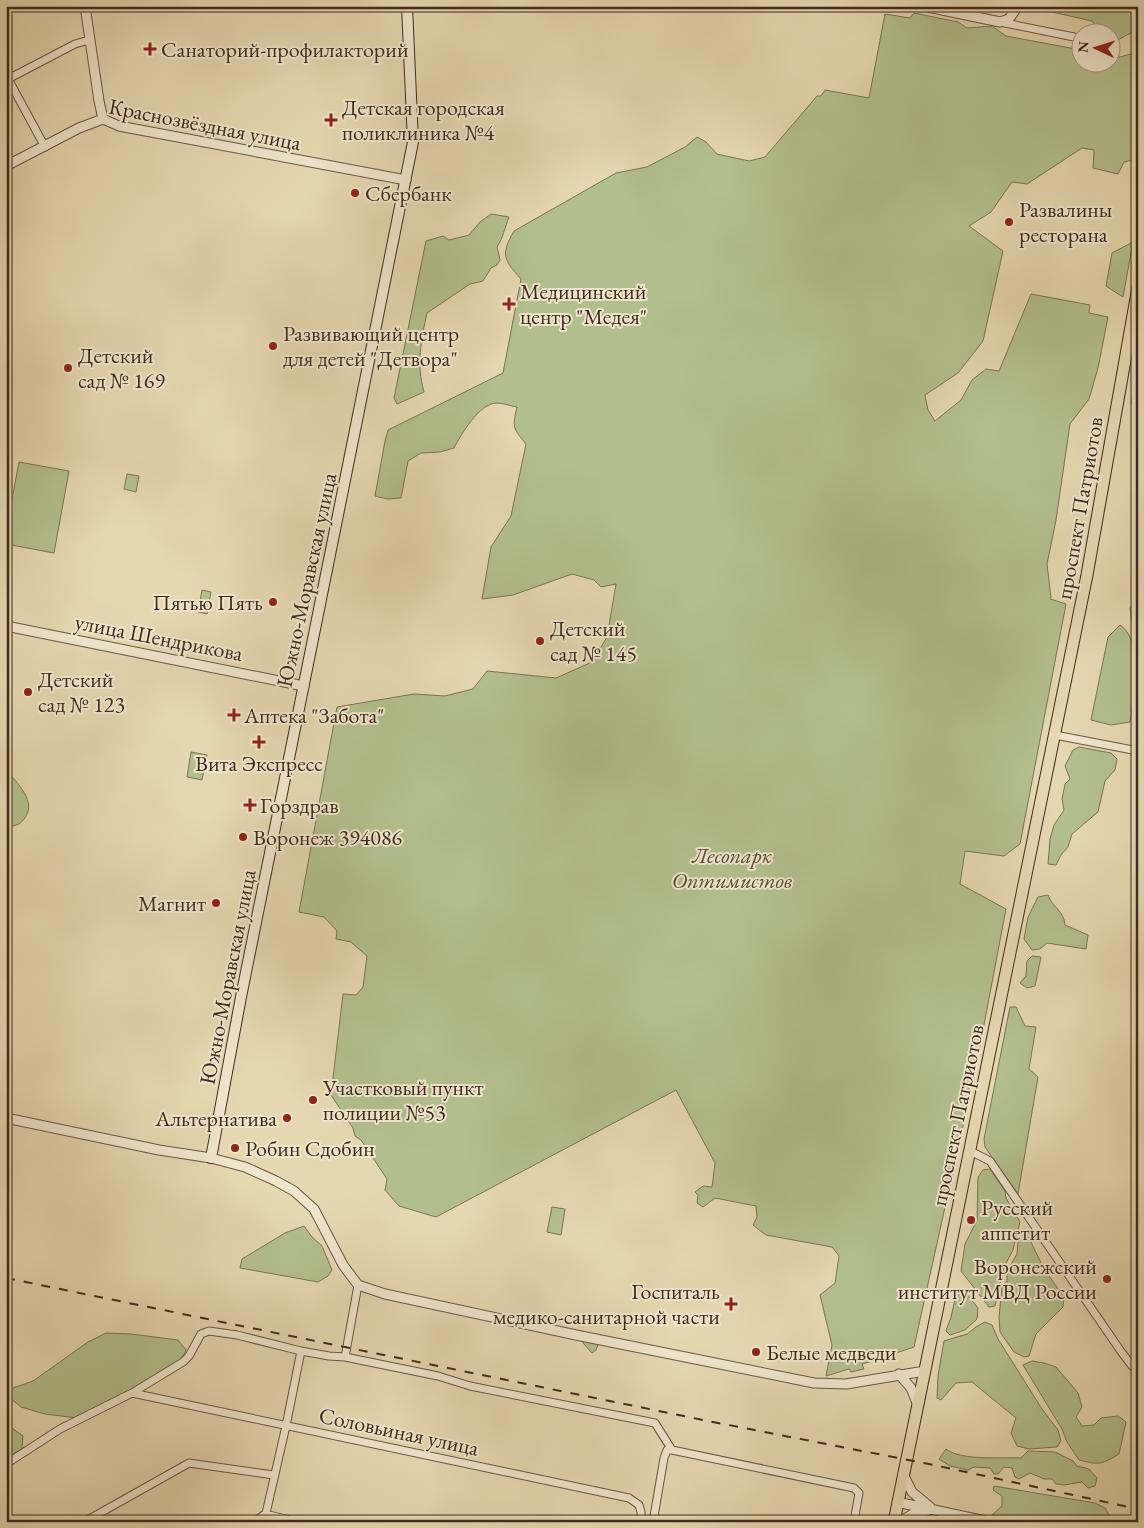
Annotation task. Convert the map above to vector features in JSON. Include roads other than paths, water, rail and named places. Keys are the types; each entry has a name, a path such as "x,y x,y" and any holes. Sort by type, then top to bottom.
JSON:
{"highway":[{"name":"проспект Патриотов","path":"894,1522 1096,532 1138,287"}],"main road":[{"name":"Южно-Моравская улица","path":"211,1158 239,1007 406,180 413,134 407,6"}],"street":[{"path":"85,6 103,120"},
{"path":"923,6 1072,37"},
{"path":"1000,22 1009,19 1018,6"},
{"path":"45,147 7,78 75,44 89,40"},
{"name":"Краснозвёздная улица","path":"6,166 79,128 103,120 119,126 406,180"},
{"name":"улица Шендрикова","path":"6,626 304,686"},
{"path":"1055,734 1138,751"},
{"path":"6,1118 159,1150 211,1158 245,1167 294,1191 314,1209 343,1265 358,1285 385,1294 814,1383 846,1384 925,1371"},
{"path":"970,1150 990,1161 1120,1350 1132,1366 1138,1367"},
{"path":"345,1357 358,1285"},
{"path":"6,1464 60,1430 132,1393 183,1362 190,1356 201,1334 209,1331 237,1335 301,1351 345,1357 438,1376 470,1386 655,1423 672,1450"},
{"path":"264,1518 286,1426 301,1351"},
{"path":"899,1374 911,1388 918,1406"},
{"name":"Соловьиная улица","path":"132,1393 629,1498 639,1504 641,1522"},
{"path":"653,1522 664,1458 668,1450 854,1488 859,1493 854,1522"},
{"path":"84,1522 189,1463 274,1475"},
{"path":"903,1474 912,1492 934,1510"},
{"path":"897,1502 990,1522"},
{"path":"900,1522 915,1513 934,1510"},
{"path":"254,1522 264,1518 298,1522"}],"railway":[{"path":"6,1278 708,1421 929,1464 1138,1509"}],"place":[{"name":"Cанаторий-профилакторий","path":"150,49"},
{"name":"Детская городская поликлиника №4","path":"331,120"},
{"name":"Сбербанк","path":"355,193"},
{"name":"Развалины ресторана","path":"1009,222"},
{"name":"Медицинский центр \"Медея\"","path":"509,304"},
{"name":"Развивающий центр для детей \"Детвора\"","path":"273,346"},
{"name":"Детский сад № 169","path":"68,368"},
{"name":"Пятью Пять","path":"273,602"},
{"name":"Детский сад № 145","path":"540,641"},
{"name":"Детский сад № 123","path":"28,692"},
{"name":"Аптека \"Забота\"","path":"234,715"},
{"name":"Вита Экспресс","path":"259,742"},
{"name":"Горздрав","path":"250,805"},
{"name":"Воронеж 394086","path":"243,837"},
{"name":"Магнит","path":"216,903"},
{"name":"Участковый пункт полиции №53","path":"313,1100"},
{"name":"Альтернатива","path":"287,1118"},
{"name":"Робин Сдобин","path":"235,1148"},
{"name":"Русский аппетит","path":"971,1220"},
{"name":"Воронежский институт МВД России","path":"1107,1279"},
{"name":"Госпиталь медико-санитарной части","path":"731,1304"},
{"name":"Белые медведи","path":"756,1352"}],"park label":[{"name":"Лесопарк Оптимистов","path":"732,868"}]}
